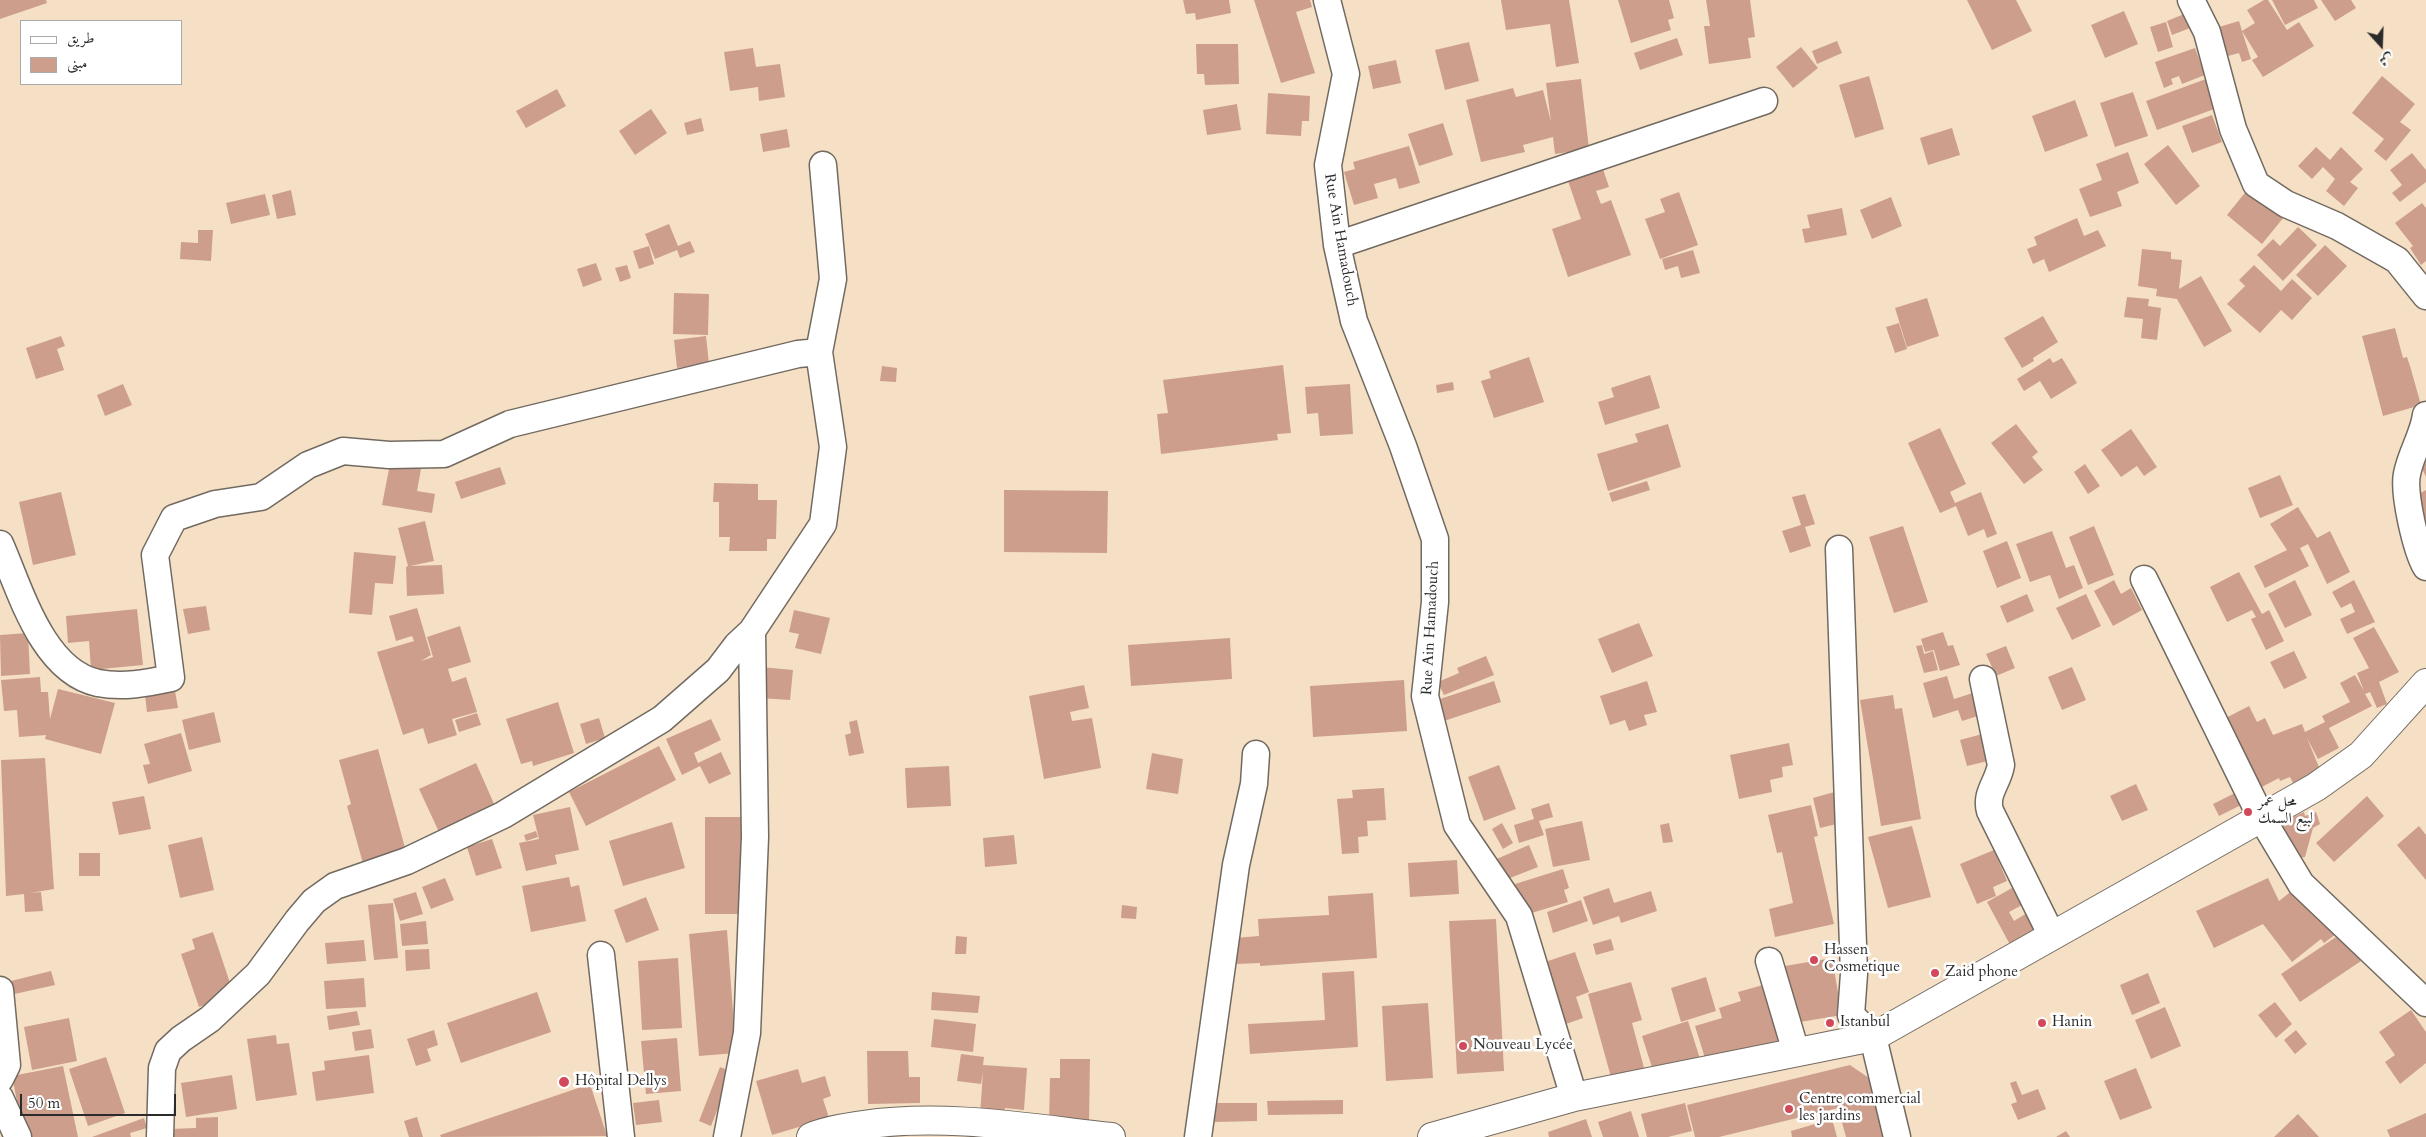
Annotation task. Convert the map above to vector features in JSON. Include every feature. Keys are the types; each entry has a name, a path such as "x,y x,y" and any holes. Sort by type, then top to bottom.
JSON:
{"main road":[{"path":"1432,1137 1574,1097 1873,1037 2316,788 2361,755 2426,683"},
{"path":"811,1137 824,1131 896,1120 966,1129 1111,1137"}],"street":[{"name":"Rue Ain Hamadouch","path":"1327,0 1346,74 1328,165 1338,245 1354,321 1403,446 1435,539 1435,602 1426,696 1457,825 1519,916 1574,1097"},
{"path":"2191,0 2208,32 2234,129 2256,184 2286,204 2337,226 2397,260 2426,296"},
{"path":"1338,245 1764,101"},
{"path":"160,1137 162,1068 168,1052 180,1039 210,1019 258,974 314,901 335,886 407,861 502,815 662,719 718,670 737,645 752,631 823,524 834,448 819,352 833,279 823,165"},
{"path":"0,544 33,620 50,651 72,671 98,683 134,686 171,678 155,555 174,518 215,504 261,497 308,466 343,451 389,455 444,454 510,424 798,354 819,352"},
{"path":"2426,415 2424,427 2407,475 2410,513 2426,568"},
{"path":"1839,549 1854,974 1851,1016 1873,1037 1897,1137"},
{"path":"2144,579 2262,819 2301,884 2426,1003"},
{"path":"727,1137 747,1033 755,837 752,631"},
{"path":"1983,679 2001,765 1999,775 1987,801 1990,811 2052,936"},
{"path":"1198,1137 1236,866 1254,784 1256,754"},
{"path":"601,955 621,1137"},
{"path":"1769,961 1796,1052"},
{"path":"0,990 7,1065 0,1079"},
{"path":"0,1098 18,1137"}],"building":[{"path":"0,0 46,0 47,3 0,19"},
{"path":"1183,0 1229,0 1231,13 1196,20 1195,13 1186,14"},
{"path":"1254,0 1310,0 1312,7 1296,12 1315,73 1281,83"},
{"path":"1501,0 1569,0 1579,63 1556,67 1550,24 1506,30"},
{"path":"1618,0 1669,0 1674,18 1668,20 1671,30 1631,43"},
{"path":"1706,0 1750,0 1755,37 1748,38 1751,58 1709,64 1704,26 1710,26"},
{"path":"1967,0 2016,0 2032,31 1992,50"},
{"path":"2264,0 2268,0 2287,30 2299,22 2314,46 2263,77 2252,60 2258,57 2242,31 2255,23 2247,10"},
{"path":"2272,0 2314,0 2318,8 2285,25"},
{"path":"2321,0 2351,0 2356,8 2335,21"},
{"path":"2124,11 2138,44 2105,58 2091,25"},
{"path":"2189,12 2195,26 2172,35 2167,21"},
{"path":"2239,21 2251,59 2242,62 2239,53 2228,56 2219,27"},
{"path":"2166,22 2173,47 2158,52 2150,27"},
{"path":"1677,38 1683,55 1640,70 1634,53"},
{"path":"1837,41 1842,53 1817,64 1812,51"},
{"path":"1469,42 1479,81 1445,90 1435,50"},
{"path":"1196,44 1238,44 1239,84 1205,85 1204,74 1197,74"},
{"path":"1801,47 1818,68 1793,88 1776,67"},
{"path":"753,48 756,67 780,64 785,97 759,101 758,87 730,91 724,52"},
{"path":"2195,48 2205,75 2182,84 2179,76 2171,79 2173,84 2164,88 2155,62"},
{"path":"1396,60 1401,83 1373,89 1368,66"},
{"path":"1869,76 1884,129 1855,138 1839,85"},
{"path":"2382,76 2415,104 2400,122 2411,130 2386,161 2374,151 2384,139 2352,113"},
{"path":"1581,79 1589,149 1555,154 1553,137 1523,145 1525,152 1481,162 1466,100 1513,88 1516,97 1543,90 1551,122 1546,83"},
{"path":"2206,79 2217,108 2157,130 2146,101"},
{"path":"557,89 566,106 526,128 516,111"},
{"path":"2133,92 2148,136 2115,147 2100,103"},
{"path":"1268,93 1310,96 1309,121 1302,121 1301,136 1266,134"},
{"path":"2075,100 2088,136 2045,152 2032,116"},
{"path":"1237,104 1241,130 1207,135 1203,110"},
{"path":"651,109 667,133 635,155 619,131"},
{"path":"2212,115 2222,142 2192,153 2182,126"},
{"path":"701,118 704,131 687,135 684,123"},
{"path":"1443,123 1453,155 1419,166 1408,134"},
{"path":"1952,128 1960,155 1928,165 1920,138"},
{"path":"787,129 790,147 763,152 760,134"},
{"path":"2168,145 2200,186 2176,205 2144,164"},
{"path":"1409,146 1420,183 1399,189 1396,178 1374,184 1378,198 1354,205 1344,172 1355,169 1353,162"},
{"path":"2316,147 2330,160 2341,147 2363,169 2350,182 2358,188 2344,206 2326,191 2335,179 2323,167 2312,179 2298,166"},
{"path":"2128,152 2139,183 2117,192 2122,206 2090,217 2079,189 2102,180 2096,164"},
{"path":"2412,153 2426,170 2426,182 2400,202 2392,193 2402,185 2390,170"},
{"path":"1601,163 1609,187 1596,191 1601,204 1611,200 1631,255 1568,277 1552,229 1581,219 1566,175"},
{"path":"2248,189 2284,217 2262,244 2227,215"},
{"path":"291,190 296,215 277,219 272,195"},
{"path":"1679,192 1698,245 1660,259 1645,219 1665,212 1660,199"},
{"path":"265,194 270,215 231,224 226,203"},
{"path":"1891,197 1902,226 1872,239 1860,210"},
{"path":"2422,203 2426,208 2426,261 2421,265 2410,248 2413,246 2395,223"},
{"path":"1842,208 1847,235 1805,243 1802,229 1810,228 1807,215"},
{"path":"2077,218 2084,236 2098,230 2106,246 2049,272 2044,259 2033,264 2027,249 2037,245 2034,237"},
{"path":"669,224 678,246 690,241 695,252 680,258 677,250 655,259 645,234"},
{"path":"2298,227 2317,245 2283,281 2257,255 2273,239 2280,246"},
{"path":"198,230 213,230 211,261 180,259 181,242 198,243"},
{"path":"2325,245 2347,266 2318,296 2296,275"},
{"path":"649,246 654,264 639,269 633,251"},
{"path":"2142,249 2171,252 2171,259 2182,260 2179,289 2201,276 2232,331 2204,347 2177,299 2156,296 2157,289 2138,286"},
{"path":"1693,250 1700,273 1681,278 1678,266 1665,270 1662,259"},
{"path":"596,263 602,280 583,287 577,269"},
{"path":"627,265 631,278 620,282 615,268"},
{"path":"2254,265 2281,291 2292,279 2312,298 2292,320 2281,310 2260,333 2227,304 2245,286 2239,280"},
{"path":"674,293 709,294 708,335 673,334"},
{"path":"2127,297 2149,299 2148,306 2161,308 2157,340 2141,338 2143,319 2124,317"},
{"path":"1927,298 1939,336 1907,347 1895,308"},
{"path":"2043,316 2058,342 2033,358 2034,361 2022,368 2004,338"},
{"path":"1899,323 1907,349 1895,353 1886,327"},
{"path":"2395,328 2403,358 2407,357 2421,405 2383,416 2362,336"},
{"path":"61,336 65,346 57,349 64,370 36,379 26,348"},
{"path":"706,336 709,364 677,368 674,340"},
{"path":"1529,357 1544,402 1494,418 1481,381 1491,378 1489,371"},
{"path":"2050,358 2053,363 2062,358 2077,383 2051,399 2040,381 2024,391 2017,379"},
{"path":"1283,365 1291,433 1277,434 1278,440 1161,454 1157,414 1168,413 1163,380"},
{"path":"882,366 897,368 896,382 880,381"},
{"path":"1650,375 1660,408 1605,425 1598,402 1614,397 1611,388"},
{"path":"1453,382 1454,390 1437,393 1436,385"},
{"path":"123,384 132,405 105,416 97,395"},
{"path":"1350,384 1353,434 1320,436 1318,413 1307,414 1305,387"},
{"path":"1668,424 1681,467 1608,491 1597,454 1638,442 1635,434"},
{"path":"2016,424 2038,452 2032,457 2043,470 2024,484 1991,443"},
{"path":"1940,428 1966,484 1950,492 1955,503 1981,492 1997,534 1987,538 1984,529 1968,536 1956,506 1940,513 1908,443"},
{"path":"2131,429 2157,467 2144,476 2137,466 2121,477 2101,450"},
{"path":"2426,462 2426,477 2420,464"},
{"path":"390,464 421,469 417,491 435,494 432,513 382,505"},
{"path":"2085,464 2100,486 2088,494 2074,472"},
{"path":"500,467 506,484 461,499 455,482"},
{"path":"2280,475 2293,505 2260,518 2248,488"},
{"path":"1647,481 1650,490 1612,502 1609,493"},
{"path":"714,483 758,484 758,500 777,500 776,539 767,539 767,551 729,551 730,537 719,537 719,502 713,502"},
{"path":"1004,490 1108,491 1107,553 1004,552"},
{"path":"2426,490 2426,520 2413,497"},
{"path":"61,492 76,555 33,565 19,502"},
{"path":"1805,494 1815,524 1805,527 1811,546 1790,553 1782,531 1801,525 1792,497"},
{"path":"2298,507 2317,538 2330,531 2350,572 2327,584 2308,544 2300,548 2309,566 2265,588 2254,566 2287,550 2270,524"},
{"path":"425,521 434,561 410,566 442,565 444,594 407,596 406,567 408,566 398,528"},
{"path":"1903,526 1928,602 1894,613 1869,537"},
{"path":"2094,526 2114,575 2088,585 2069,537"},
{"path":"2052,531 2066,568 2074,565 2083,588 2059,599 2050,575 2030,582 2016,544"},
{"path":"2007,541 2021,578 1997,588 1983,551"},
{"path":"354,552 396,556 393,584 375,583 372,615 349,613"},
{"path":"2239,572 2262,614 2269,610 2284,641 2266,650 2251,619 2256,617 2252,610 2227,622 2210,587"},
{"path":"2114,580 2121,594 2131,588 2142,610 2113,626 2094,591"},
{"path":"2295,580 2312,615 2285,628 2268,594"},
{"path":"2354,580 2375,622 2347,634 2340,619 2355,612 2351,603 2341,608 2332,592"},
{"path":"2027,594 2034,611 2007,623 2000,606"},
{"path":"2086,594 2101,626 2072,640 2056,608"},
{"path":"206,606 210,630 188,634 183,609"},
{"path":"417,608 431,655 421,661 433,657 427,637 460,626 471,662 448,669 452,682 466,677 477,712 452,719 457,735 428,744 423,728 403,735 377,652 414,641 412,636 396,641 389,616"},
{"path":"137,609 143,665 91,670 89,641 68,643 66,616"},
{"path":"794,610 830,618 821,654 795,648 799,634 789,632"},
{"path":"1639,623 1653,656 1612,673 1598,639"},
{"path":"2374,627 2399,672 2379,682 2387,704 2377,708 2370,692 2365,694 2372,706 2329,728 2339,748 2318,759 2307,738 2321,772 2293,783 2290,777 2280,781 2279,778 2258,789 2222,720 2249,706 2257,722 2265,718 2273,735 2302,724 2305,732 2325,722 2322,716 2350,702 2340,683 2355,675 2364,691 2357,673 2369,668 2353,638"},
{"path":"1943,632 1948,646 1953,645 1960,665 1940,671 1934,650 1925,652 1921,639"},
{"path":"28,633 30,674 1,676 0,635"},
{"path":"1230,638 1232,679 1131,686 1128,645"},
{"path":"1922,645 1924,654 1933,651 1938,670 1924,673 1916,646"},
{"path":"2006,646 2015,668 1996,676 1986,654"},
{"path":"2294,651 2307,678 2284,689 2270,662"},
{"path":"1486,656 1494,675 1444,695 1438,682 1459,673 1457,668"},
{"path":"761,667 793,670 790,700 759,698"},
{"path":"2072,667 2086,700 2062,710 2048,677"},
{"path":"1947,676 1954,699 1976,692 1984,714 1962,721 1958,710 1933,718 1923,683"},
{"path":"40,677 41,692 48,692 50,719 58,689 115,703 101,754 45,739 46,735 19,737 17,710 4,711 1,680"},
{"path":"1404,680 1407,731 1313,737 1310,686"},
{"path":"1494,681 1501,702 1444,721 1437,700"},
{"path":"1647,681 1657,712 1644,715 1647,725 1629,731 1625,720 1610,725 1600,696"},
{"path":"1084,685 1089,708 1070,712 1072,721 1092,718 1101,768 1044,779 1029,696"},
{"path":"175,691 178,708 147,712 145,695"},
{"path":"1893,695 1895,709 1902,708 1921,819 1881,826 1860,700"},
{"path":"558,702 574,753 533,766 532,761 521,764 506,719"},
{"path":"214,712 221,742 189,750 182,720"},
{"path":"477,713 481,725 459,732 455,720"},
{"path":"599,718 605,738 586,744 580,724"},
{"path":"711,719 721,740 694,753 698,763 721,752 731,774 709,784 700,766 682,775 666,739"},
{"path":"857,720 864,753 849,756 845,735 851,733 849,722"},
{"path":"181,733 192,771 148,784 143,765 150,764 144,744"},
{"path":"1986,733 1992,760 1967,766 1960,740"},
{"path":"1789,743 1793,765 1782,767 1783,777 1770,780 1772,792 1739,799 1730,755"},
{"path":"659,746 676,780 586,826 569,792"},
{"path":"378,749 407,855 364,867 347,806 351,804 339,760"},
{"path":"1152,753 1183,759 1178,794 1146,789"},
{"path":"45,758 54,889 30,893 41,892 43,911 25,912 24,894 6,896 1,760"},
{"path":"476,763 495,806 439,832 419,789"},
{"path":"1499,765 1516,809 1484,821 1468,777"},
{"path":"949,766 951,806 907,808 905,768"},
{"path":"2136,784 2148,810 2122,821 2110,796"},
{"path":"1384,788 1386,820 1367,821 1368,836 1358,837 1359,853 1342,854 1337,799 1353,798 1352,790"},
{"path":"2245,788 2251,800 2219,816 2213,804"},
{"path":"1838,791 1845,822 1820,828 1813,798"},
{"path":"144,796 151,829 119,835 112,802"},
{"path":"2367,796 2384,816 2334,862 2316,843"},
{"path":"1549,803 1553,817 1539,821 1544,835 1519,843 1514,825 1534,819 1531,809"},
{"path":"1811,805 1818,836 1814,837 1834,924 1775,937 1769,909 1793,903 1782,852 1777,853 1768,815"},
{"path":"570,807 579,850 555,855 557,864 526,871 519,843 539,839 533,815"},
{"path":"2304,812 2305,816 2316,812 2320,824 2313,828 2305,857 2291,859 2273,827"},
{"path":"705,817 742,817 742,914 705,914"},
{"path":"1582,821 1590,860 1553,867 1545,829"},
{"path":"672,822 685,868 623,886 609,841"},
{"path":"1502,823 1513,843 1503,849 1492,829"},
{"path":"1669,823 1673,842 1663,843 1660,825"},
{"path":"1912,826 1931,897 1888,908 1868,837"},
{"path":"2419,826 2426,835 2426,880 2397,845"},
{"path":"536,831 538,837 526,841 524,835"},
{"path":"1014,835 1017,864 985,867 983,838"},
{"path":"202,837 214,890 180,898 168,845"},
{"path":"492,839 502,868 476,876 467,847"},
{"path":"1529,845 1538,867 1500,882 1492,861"},
{"path":"1994,850 2007,881 1993,887 1996,896 1977,904 1960,864"},
{"path":"79,853 100,853 100,876 79,876"},
{"path":"1457,860 1459,894 1410,897 1408,863"},
{"path":"1563,869 1569,888 1564,890 1568,902 1525,915 1515,884"},
{"path":"569,877 571,887 579,885 586,921 531,932 522,886"},
{"path":"445,878 454,900 431,909 422,887"},
{"path":"2268,878 2279,901 2294,889 2318,920 2323,917 2336,934 2324,943 2321,939 2292,962 2263,924 2214,948 2196,911"},
{"path":"1609,888 1614,903 1651,891 1657,911 1621,923 1619,916 1593,925 1583,897"},
{"path":"2012,888 2022,905 2009,912 2014,921 2027,913 2042,940 2015,954 1987,902"},
{"path":"416,892 423,914 400,921 393,899"},
{"path":"1373,893 1377,958 1260,966 1260,963 1237,964 1235,938 1259,936 1258,919 1329,915 1328,896"},
{"path":"646,897 659,930 626,943 614,910"},
{"path":"1581,900 1588,921 1553,933 1547,912"},
{"path":"393,903 398,958 374,960 368,905"},
{"path":"1122,905 1137,907 1136,919 1121,918"},
{"path":"1496,919 1504,1071 1457,1074 1449,921"},
{"path":"426,921 428,944 402,946 400,924"},
{"path":"727,930 736,1053 699,1056 689,934"},
{"path":"213,932 234,995 199,1007 181,954 195,949 192,939"},
{"path":"2342,933 2361,961 2300,1002 2281,974"},
{"path":"956,936 967,937 966,954 955,954"},
{"path":"1611,939 1614,950 1596,955 1593,944"},
{"path":"364,940 366,961 327,964 325,943"},
{"path":"429,949 430,969 406,971 405,950"},
{"path":"1575,952 1589,992 1576,997 1583,1018 1563,1025 1542,963"},
{"path":"678,958 682,1028 642,1030 638,961"},
{"path":"1832,958 1842,1015 1794,1023 1785,966"},
{"path":"51,971 55,985 10,995 7,982"},
{"path":"1354,971 1358,1047 1250,1054 1248,1024 1325,1020 1322,973"},
{"path":"2148,973 2160,1003 2132,1015 2120,985"},
{"path":"1706,977 1716,1011 1681,1022 1671,988"},
{"path":"364,978 366,1007 326,1009 324,981"},
{"path":"1631,982 1642,1020 1632,1023 1647,1079 1614,1088 1588,994"},
{"path":"1763,985 1781,1043 1727,1059 1725,1052 1705,1058 1695,1026 1722,1018 1719,1008 1741,1001 1738,992"},
{"path":"537,992 551,1032 461,1063 447,1023"},
{"path":"932,992 980,996 978,1013 931,1010"},
{"path":"2275,1002 2292,1024 2276,1038 2258,1015"},
{"path":"1428,1003 1433,1078 1386,1081 1382,1006"},
{"path":"2165,1007 2181,1046 2151,1059 2135,1020"},
{"path":"2411,1010 2426,1032 2426,1063 2400,1084 2385,1062 2395,1055 2379,1032"},
{"path":"357,1011 360,1025 329,1030 327,1016"},
{"path":"69,1018 77,1061 32,1070 24,1027"},
{"path":"934,1019 976,1024 973,1052 931,1047"},
{"path":"1688,1021 1702,1065 1656,1080 1642,1036"},
{"path":"371,1029 374,1048 355,1051 352,1032"},
{"path":"434,1030 438,1045 427,1049 431,1061 416,1066 407,1039"},
{"path":"2296,1030 2307,1044 2295,1054 2284,1040"},
{"path":"276,1035 277,1044 289,1043 297,1095 256,1101 247,1039"},
{"path":"677,1038 681,1091 646,1094 641,1041"},
{"path":"867,1051 908,1051 909,1077 920,1077 920,1103 868,1104"},
{"path":"961,1054 984,1057 983,1065 1027,1068 1024,1110 1005,1108 1004,1117 980,1115 983,1072 981,1084 957,1081"},
{"path":"369,1055 374,1093 316,1101 312,1072 325,1070 324,1061"},
{"path":"106,1057 125,1113 88,1126 69,1069"},
{"path":"1060,1059 1090,1059 1089,1123 1049,1123 1050,1078 1060,1078"},
{"path":"1850,1065 1869,1078 1883,1137 1846,1137 1838,1108 1719,1137 1695,1137 1687,1105"},
{"path":"63,1066 78,1137 24,1137 12,1076"},
{"path":"720,1067 732,1072 711,1126 699,1121"},
{"path":"2136,1068 2152,1108 2120,1120 2104,1081"},
{"path":"798,1069 802,1083 825,1076 831,1096 823,1099 829,1118 772,1135 756,1081"},
{"path":"232,1075 237,1109 186,1117 181,1083"},
{"path":"2016,1081 2022,1095 2038,1089 2046,1109 2018,1120 2011,1104 2017,1102 2010,1083"},
{"path":"590,1084 607,1136 441,1137 440,1135"},
{"path":"659,1100 662,1122 636,1125 633,1103"},
{"path":"1343,1100 1343,1114 1268,1115 1267,1101"},
{"path":"1214,1103 1257,1103 1257,1121 1215,1122"},
{"path":"1685,1103 1692,1131 1668,1137 1647,1137 1641,1114"},
{"path":"1631,1111 1639,1137 1603,1137 1598,1122"},
{"path":"2426,1113 2426,1137 2390,1137 2387,1130"},
{"path":"2298,1114 2319,1137 2274,1137"},
{"path":"218,1117 218,1137 170,1137 170,1129 196,1128 196,1118"},
{"path":"417,1117 423,1137 409,1137 404,1121"},
{"path":"144,1118 147,1128 130,1133 131,1137 92,1137"},
{"path":"1586,1119 1592,1137 1549,1137 1548,1132"},
{"path":"1832,1119 1837,1137 1792,1137 1791,1131"},
{"path":"2066,1131 2070,1137 2056,1137"}],"place":[{"name":"محل عمر لبيع السمك","path":"2248,812"},
{"name":"Hassen Cosmetique","path":"1814,960"},
{"name":"Zaid phone","path":"1935,973"},
{"name":"Istanbul","path":"1830,1023"},
{"name":"Hanin","path":"2042,1023"},
{"name":"Nouveau Lycée","path":"1463,1046"},
{"name":"Hôpital Dellys","path":"564,1082"},
{"name":"Centre commercial les jardins","path":"1789,1109"}]}
